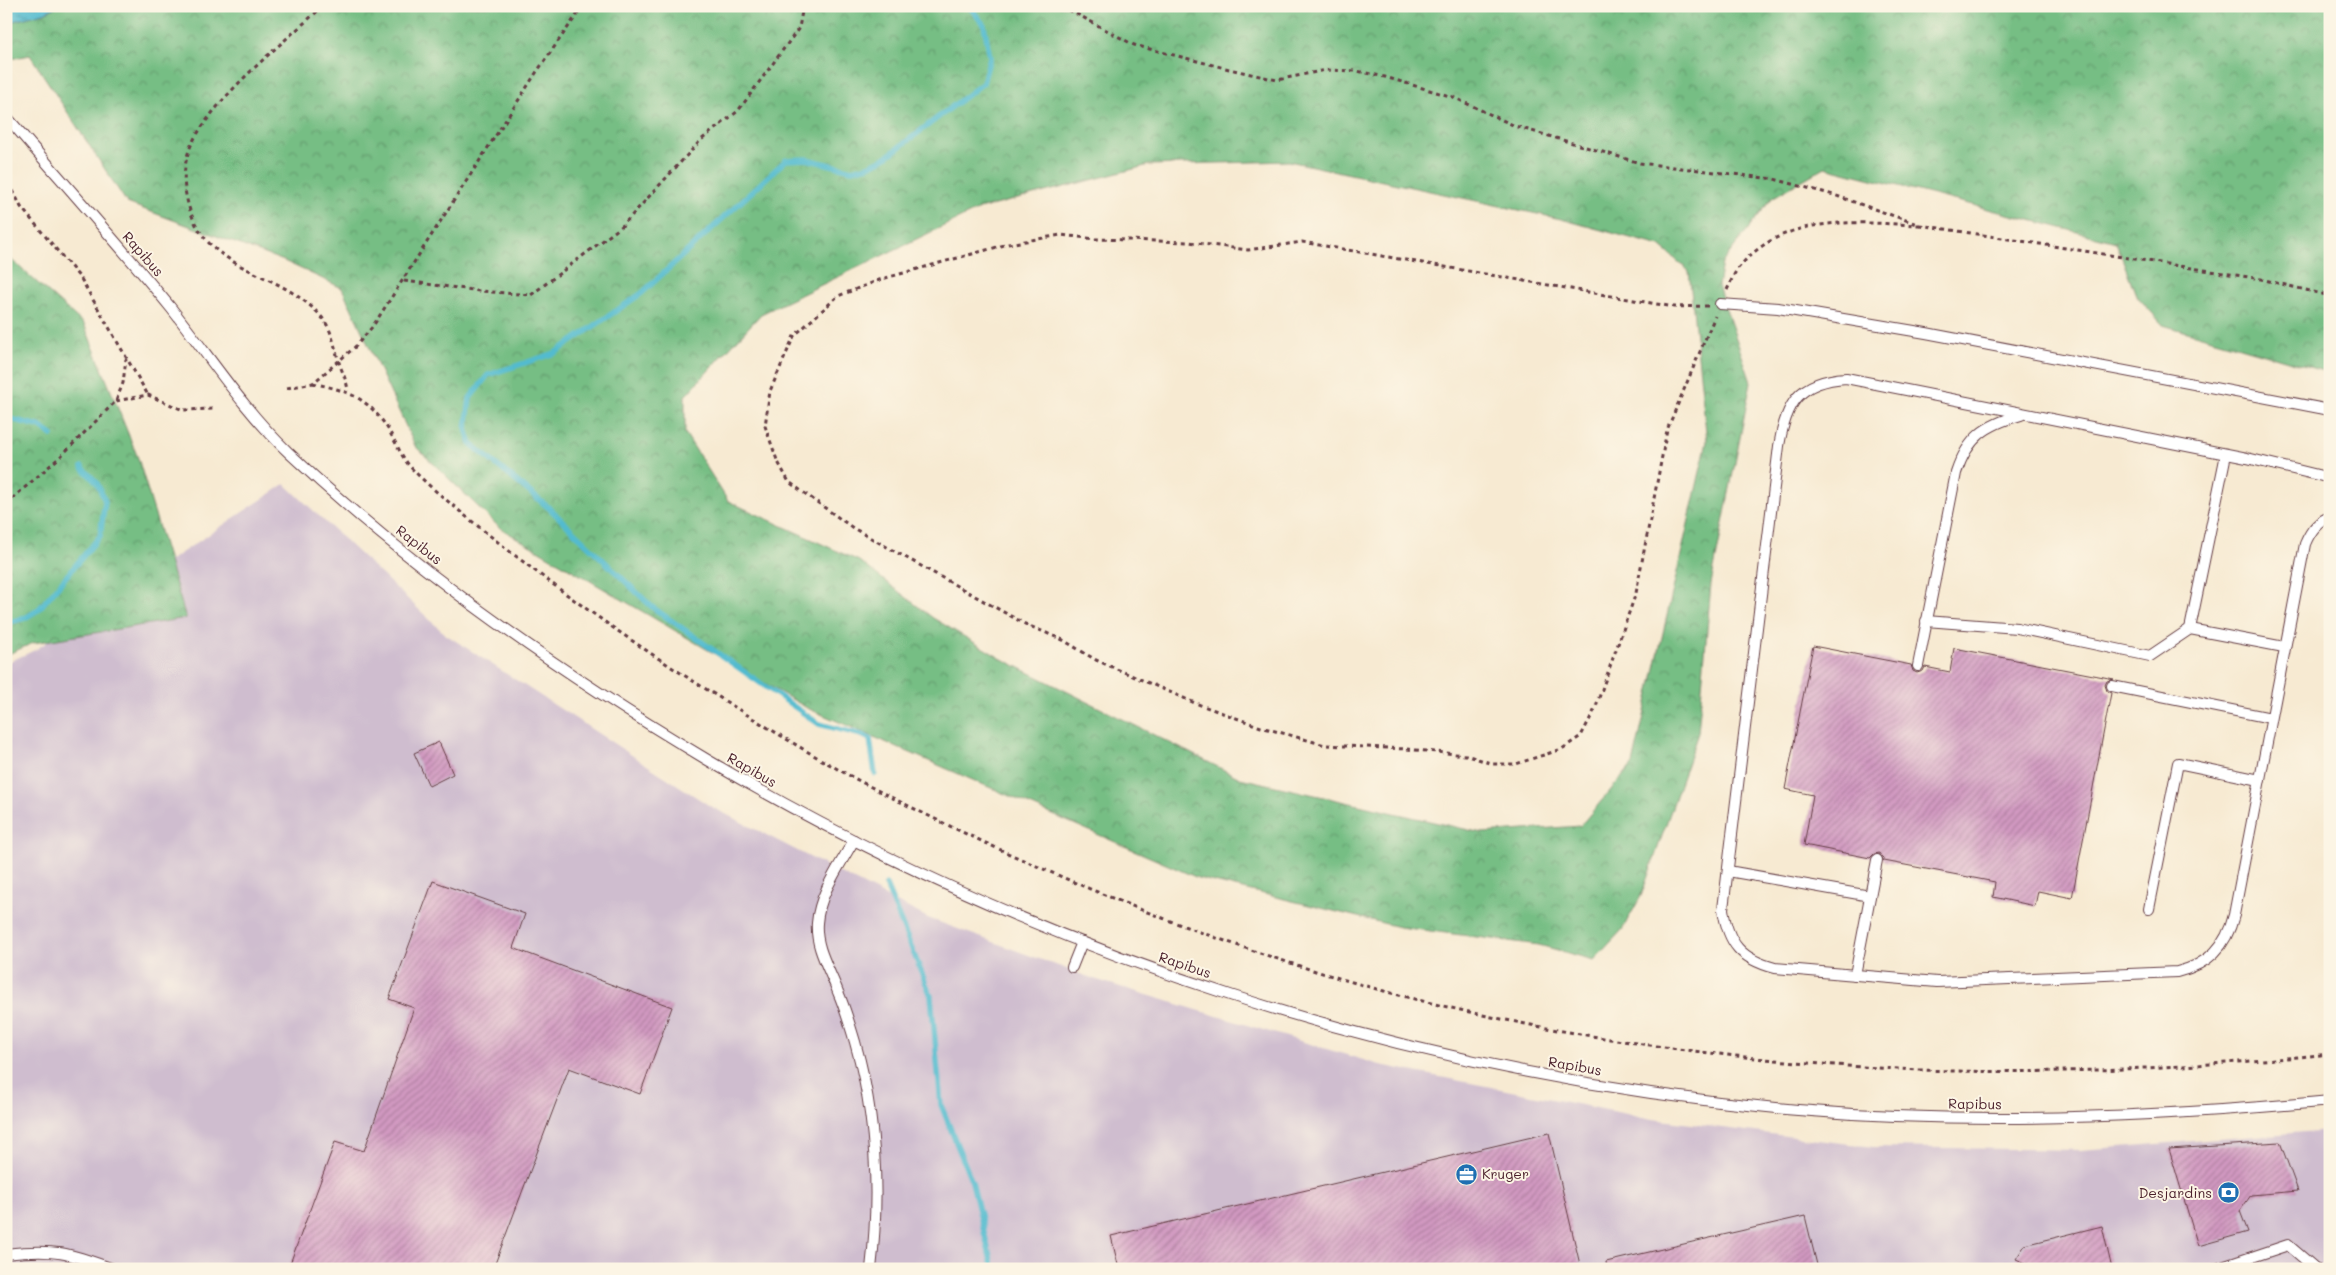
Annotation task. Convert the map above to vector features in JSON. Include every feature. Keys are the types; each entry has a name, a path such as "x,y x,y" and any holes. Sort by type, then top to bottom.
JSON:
{"lane":[{"name":"Rapibus","path":"6,116 155,288 255,418 300,463 364,519 519,638 594,690 748,784 854,840 961,892 1082,942 1233,996 1421,1049 1579,1080 1726,1102 1868,1114 2021,1118 2164,1114 2330,1101"},
{"path":"1720,304 1778,308 1926,333 2330,410"},
{"path":"2330,478 2226,454 1846,378 1827,379 1813,385 1800,395 1788,409 1779,446 1723,909 1726,927 1732,943 1756,963 1775,968 1937,982 2177,972 2192,968 2216,953 2230,930 2305,544 2311,530 2324,518 2330,517"},
{"path":"1918,666 1956,473 1962,456 1980,432 1994,424 2024,414"},
{"path":"1926,622 2017,628 2150,656 2190,629 2226,454"},
{"path":"2190,629 2284,647"},
{"path":"2112,686 2271,718"},
{"path":"2149,909 2178,763 2260,780"},
{"path":"854,840 827,891 818,915 817,930 819,945 850,1026 868,1099 876,1171 876,1210 871,1269"},
{"path":"1856,975 1877,860"},
{"path":"1728,871 1870,896"},
{"path":"1072,967 1082,942"},
{"path":"2216,1269 2288,1245 2316,1269"},
{"path":"6,1254 45,1250 61,1252 113,1269"}],"path":[{"path":"323,6 234,90 199,132 186,161 185,189 195,225 207,242 226,258 285,289 316,310 333,336 348,391"},
{"path":"312,383 338,359 355,347 373,326 536,73 582,6"},
{"path":"404,280 480,291 531,295 622,226 701,140 738,111 799,28 804,6"},
{"path":"1062,6 1134,45 1277,80 1326,70 1357,71 1385,77 1453,97 1515,126 1640,163 1774,179 1834,195 1920,225"},
{"path":"6,176 21,207 81,278 148,395"},
{"path":"1720,304 1674,307 1302,242 1248,250 1189,242 1096,240 1061,235 1008,244 882,279 838,296 794,336 770,391 765,426 777,460 789,482 853,528 1024,624 1063,640 1096,660 1195,703 1261,727 1326,745 1406,749 1466,755 1493,764 1516,764 1562,749 1581,736 1595,709 1636,593 1667,430 1720,304 1739,267 1761,245 1783,233 1828,222 1920,225 2261,279 2330,296"},
{"path":"6,504 61,456 116,401 123,383 126,359"},
{"path":"287,388 312,383 348,391 379,418 414,471 458,510 585,607 722,699 869,786 987,844 1102,895 1242,947 1383,990 1496,1017 1611,1039 1776,1060 1903,1069 2042,1072 2169,1067 2330,1054"},
{"path":"116,401 148,395 183,410 216,409"}],"shaded area":[{"path":"285,484 445,634 710,806 928,918 1094,979 1380,1065 1652,1119 1873,1147 2082,1150 2330,1130 2330,1269 6,1269 6,663 35,650"}],"green space":[{"path":"58,6 2330,6 2330,373 2163,325 2136,295 2116,242 1825,167 1772,198 1722,263 1718,286 1751,382 1711,584 1698,733 1641,896 1622,930 1594,960 1539,945 1399,927 1198,878 807,708 500,528 415,446 342,288 284,261 127,203 30,55 6,60 6,23 44,13","holes":["1289,161 1561,219 1660,246 1689,271 1707,441 1633,764 1580,826 1482,833 1240,778 1002,659 933,618 859,561 728,501 685,433 685,396 761,314 979,209 1149,165"]},
{"path":"6,255 84,324 138,458 186,618 33,643 6,655"}],"water":[{"path":"6,6 58,6 44,13 6,23"}],"building":[{"path":"1813,646 1911,665 1913,671 1917,673 1923,671 1925,667 1950,672 1954,648 2114,679 2107,681 2105,685 2107,691 2111,693 2072,898 2038,891 2035,906 1993,897 1995,882 1884,861 1879,853 1874,854 1870,858 1804,845 1813,795 1785,789"},
{"path":"439,742 453,774 429,786 414,753"},
{"path":"433,881 525,914 513,948 672,1007 640,1094 569,1068 493,1269 288,1269 335,1142 364,1151 414,1008 389,999"},
{"name":"Kruger","path":"1549,1133 1581,1269 1119,1269 1111,1236"},
{"name":"Desjardins","path":"2280,1142 2298,1191 2251,1195 2240,1211 2248,1232 2198,1246 2169,1149"},
{"path":"1805,1216 1818,1269 1607,1269 1606,1262"},
{"path":"2102,1226 2112,1269 2029,1269 2028,1264 2016,1259 2025,1245"}],"waterway":[{"path":"875,774 870,739 862,735 819,724 652,607 549,508 471,444 466,429 470,398 488,375 555,353 642,293 786,160 806,159 852,170 868,166 885,158 983,83 990,57 984,25 969,6"},
{"path":"6,418 39,426 52,435"},
{"path":"6,623 25,618 38,610 100,536 105,501 97,483 82,467"},
{"path":"886,885 931,996 941,1105 972,1182 993,1269"}],"place":[{"name":"Kruger","path":"1466,1174"},
{"name":"Desjardins","path":"2228,1193"}]}
